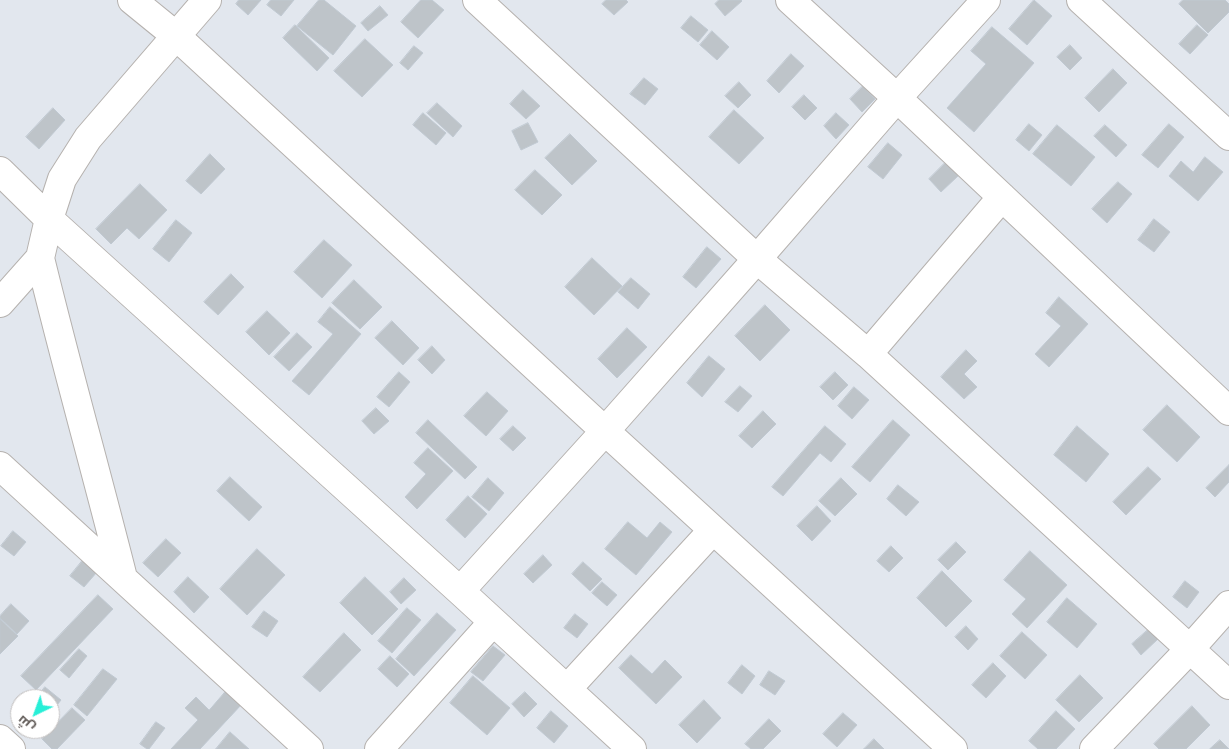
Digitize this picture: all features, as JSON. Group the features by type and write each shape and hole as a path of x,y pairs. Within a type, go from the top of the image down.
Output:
{"street":[{"path":"132,0 175,35 953,749"},
{"path":"123,578 40,258 49,219 62,179 88,138 207,0"},
{"path":"477,0 757,259 868,354 1229,685"},
{"path":"790,0 897,98 1229,411"},
{"path":"460,591 605,431 897,98 986,0"},
{"path":"1081,0 1229,136"},
{"path":"0,171 49,219 632,749"},
{"path":"868,354 1002,197"},
{"path":"0,304 40,258"},
{"path":"0,466 309,749"},
{"path":"567,689 713,530"},
{"path":"1094,749 1189,650 1229,605"},
{"path":"379,749 493,622"},
{"path":"0,739 11,749"}],"building":[{"path":"239,0 261,0 248,15 236,4"},
{"path":"271,0 294,0 281,16 267,5"},
{"path":"319,0 324,0 356,26 333,55 297,26"},
{"path":"421,0 432,0 444,10 418,38 401,22"},
{"path":"606,0 626,0 628,2 614,15 602,4"},
{"path":"719,0 742,1 725,16 715,4"},
{"path":"1034,0 1052,16 1027,45 1009,29"},
{"path":"1183,0 1225,0 1229,4 1229,12 1208,33 1179,4"},
{"path":"380,6 388,15 368,31 361,23"},
{"path":"691,16 708,30 698,42 681,28"},
{"path":"295,25 329,58 317,71 283,38"},
{"path":"1197,25 1208,35 1190,54 1179,44"},
{"path":"992,27 1034,63 974,132 947,108 986,64 971,51"},
{"path":"712,31 729,47 717,60 700,45"},
{"path":"365,39 393,65 362,97 334,71"},
{"path":"1070,45 1082,58 1070,70 1057,57"},
{"path":"414,46 423,53 408,70 400,63"},
{"path":"791,54 804,66 779,93 767,81"},
{"path":"1113,69 1127,83 1099,112 1085,98"},
{"path":"644,78 658,89 645,105 630,94"},
{"path":"739,82 751,95 738,108 725,96"},
{"path":"863,86 875,99 862,112 850,99"},
{"path":"523,90 540,106 526,119 510,104"},
{"path":"804,95 817,108 805,120 792,107"},
{"path":"437,103 462,126 453,137 427,113"},
{"path":"53,108 65,120 39,149 26,137"},
{"path":"734,110 764,138 739,164 709,137"},
{"path":"423,113 446,133 436,145 413,125"},
{"path":"836,113 849,125 836,139 824,126"},
{"path":"528,123 538,142 521,150 512,131"},
{"path":"1029,124 1042,135 1029,151 1016,140"},
{"path":"1169,124 1184,137 1158,168 1142,155"},
{"path":"1057,125 1095,157 1071,186 1033,154"},
{"path":"1105,125 1127,145 1116,157 1094,136"},
{"path":"570,134 597,161 572,185 545,158"},
{"path":"888,143 902,155 883,179 868,167"},
{"path":"210,154 225,169 201,194 186,181"},
{"path":"1205,157 1223,172 1198,201 1169,176 1181,161 1193,172"},
{"path":"945,163 958,176 941,192 929,179"},
{"path":"535,170 562,195 542,215 515,190"},
{"path":"1118,182 1132,194 1107,223 1092,209"},
{"path":"140,184 167,210 139,239 127,228 111,244 96,229"},
{"path":"1154,219 1170,232 1154,252 1138,240"},
{"path":"176,220 192,233 169,262 153,249"},
{"path":"324,240 352,265 322,298 294,272"},
{"path":"707,247 721,259 696,288 683,277"},
{"path":"592,258 622,286 594,315 565,287"},
{"path":"231,274 244,287 218,315 204,302"},
{"path":"631,278 650,294 638,309 618,292"},
{"path":"354,280 382,307 360,329 332,303"},
{"path":"1059,297 1088,324 1049,367 1035,354 1061,326 1046,313"},
{"path":"765,305 790,330 760,361 735,336"},
{"path":"330,307 361,334 309,395 292,381 333,334 318,322"},
{"path":"267,311 290,333 269,355 246,332"},
{"path":"392,321 419,348 403,365 375,338"},
{"path":"627,328 647,347 617,378 598,359"},
{"path":"297,333 312,347 289,371 274,357"},
{"path":"432,346 445,360 432,374 418,360"},
{"path":"966,350 977,361 964,374 977,387 964,399 941,377"},
{"path":"709,356 725,369 702,397 687,383"},
{"path":"399,372 410,382 389,407 377,397"},
{"path":"835,372 848,385 833,400 820,387"},
{"path":"740,386 752,396 738,412 725,402"},
{"path":"854,387 869,400 852,419 838,406"},
{"path":"487,392 508,411 486,436 464,416"},
{"path":"1167,405 1200,437 1177,462 1143,430"},
{"path":"376,408 389,421 374,434 362,421"},
{"path":"763,411 776,424 752,448 739,436"},
{"path":"428,420 477,467 465,479 416,433"},
{"path":"893,420 910,435 870,482 852,467"},
{"path":"513,426 526,438 513,451 500,439"},
{"path":"825,426 846,444 831,462 820,453 783,496 772,487"},
{"path":"1077,426 1109,454 1086,482 1054,455"},
{"path":"428,448 453,471 417,509 405,497 426,474 414,463"},
{"path":"1229,465 1229,482 1215,497 1206,488"},
{"path":"1148,467 1161,479 1126,515 1113,502"},
{"path":"230,477 262,507 249,521 217,491"},
{"path":"488,478 504,493 489,511 472,497"},
{"path":"841,478 857,494 835,516 819,501"},
{"path":"898,485 919,502 906,516 887,499"},
{"path":"468,496 487,514 465,538 446,520"},
{"path":"817,506 831,521 812,541 797,526"},
{"path":"628,522 647,538 660,522 672,532 636,575 605,549"},
{"path":"13,531 26,542 14,556 1,546"},
{"path":"166,539 181,553 158,577 143,563"},
{"path":"956,542 966,552 948,570 938,560"},
{"path":"891,546 903,558 889,572 877,561"},
{"path":"257,549 285,575 247,615 220,589"},
{"path":"1030,551 1067,585 1027,628 1012,614 1026,599 1004,580"},
{"path":"543,555 552,565 533,583 524,574"},
{"path":"83,560 97,572 84,587 70,576"},
{"path":"583,562 602,579 590,591 572,574"},
{"path":"942,571 972,601 946,627 917,598"},
{"path":"188,577 209,597 194,613 174,592"},
{"path":"365,577 398,609 372,635 340,603"},
{"path":"404,578 416,590 401,604 390,592"},
{"path":"1185,581 1199,592 1187,608 1173,597"},
{"path":"602,582 617,595 607,606 592,593"},
{"path":"98,595 113,609 37,689 21,676"},
{"path":"1067,598 1097,624 1077,648 1047,622"},
{"path":"11,604 29,621 17,634 0,618"},
{"path":"407,608 421,620 392,653 378,641"},
{"path":"264,611 278,621 267,637 252,627"},
{"path":"437,613 456,630 414,676 396,659"},
{"path":"575,614 588,624 577,638 564,628"},
{"path":"0,619 18,636 0,654"},
{"path":"966,626 978,639 968,650 955,637"},
{"path":"1149,629 1158,639 1141,655 1132,644"},
{"path":"1022,632 1047,655 1025,679 1000,656"},
{"path":"344,633 361,650 320,692 303,677"},
{"path":"493,646 505,655 483,681 471,672"},
{"path":"79,649 87,656 69,678 60,670"},
{"path":"631,655 652,674 665,660 682,677 656,704 619,668"},
{"path":"390,656 409,674 397,687 378,669"},
{"path":"993,663 1006,676 986,698 972,685"},
{"path":"742,665 755,676 742,694 728,683"},
{"path":"103,669 117,679 87,716 74,705"},
{"path":"769,671 785,681 775,695 760,685"},
{"path":"1080,675 1103,698 1079,722 1056,700"},
{"path":"473,676 510,708 487,735 450,703"},
{"path":"227,690 242,704 200,749 171,749 198,720 185,708 196,697 209,710"},
{"path":"525,692 537,704 524,717 512,704"},
{"path":"704,700 721,718 697,743 679,725"},
{"path":"1192,706 1210,725 1186,749 1159,749 1154,744"},
{"path":"72,708 85,720 57,749 52,749 42,739 60,739 60,720"},
{"path":"551,711 568,726 554,743 537,728"},
{"path":"1056,711 1075,729 1056,749 1038,749 1029,741"},
{"path":"843,713 857,725 837,747 823,734"},
{"path":"769,719 781,731 763,749 751,749 745,744"},
{"path":"156,722 165,728 149,749 147,749 140,744"},
{"path":"230,732 249,749 216,749"},
{"path":"874,739 884,749 864,749"},
{"path":"1220,740 1229,749 1210,749"}]}
